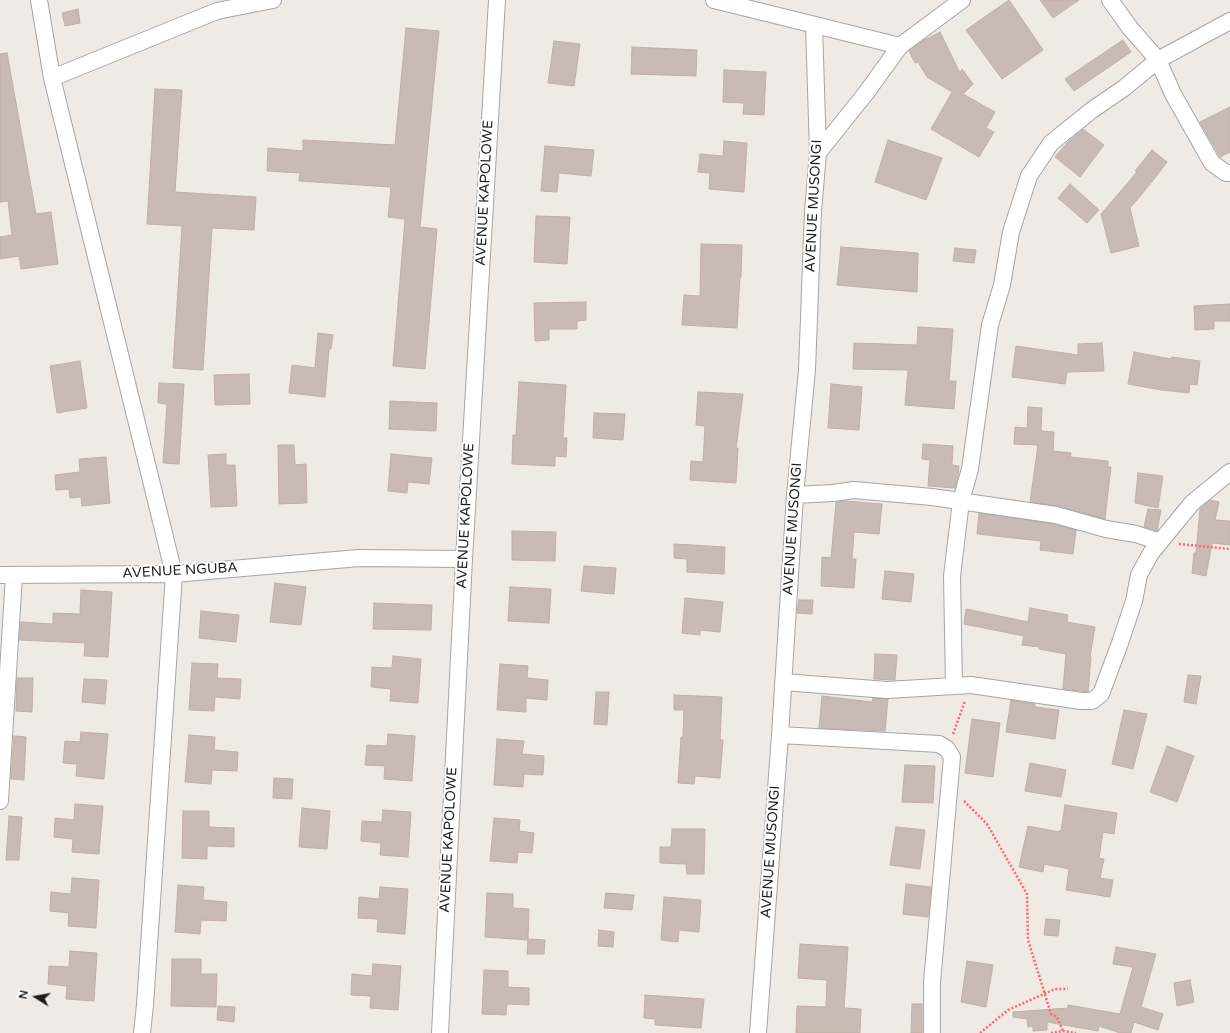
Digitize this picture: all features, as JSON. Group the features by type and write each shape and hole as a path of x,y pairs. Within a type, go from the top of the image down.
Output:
{"street":[{"path":"39,0 52,78 174,574 142,1033"},
{"path":"52,78 217,11 272,0"},
{"name":"AVENUE KAPOLOWE","path":"440,1033 464,559 497,0"},
{"path":"714,0 900,46"},
{"path":"818,153 866,93 900,46 962,0"},
{"path":"1110,0 1130,28 1158,60 1173,94 1212,163 1226,173 1230,173"},
{"path":"954,686 952,576 961,501 970,470 990,325 1002,285 1011,232 1029,176 1051,143 1092,110 1124,88 1158,60 1230,20"},
{"name":"AVENUE MUSONGI","path":"758,1033 780,735 795,495 807,370 813,211 818,153 814,25"},
{"path":"783,682 887,690 971,685 1081,701 1092,701 1101,694 1134,601 1139,574 1151,553 1192,502 1230,472"},
{"path":"795,495 833,493 854,490 905,494 961,501 1056,515 1106,529 1136,534 1160,542"},
{"name":"AVENUE NGUBA","path":"7,575 174,574 359,558 464,559"},
{"path":"0,801 7,575"},
{"path":"780,735 939,744 947,749 952,757 932,982 932,1033"}],"path":[{"path":"1160,542 1230,549"},
{"path":"947,749 971,685"},
{"path":"949,786 987,824 1027,894 1028,940 1052,1014 1057,1017 1063,1031"},
{"path":"980,1033 1008,1010 1055,988 1068,989"},
{"path":"1051,1033 1063,1031 1076,1033"}],"building":[{"path":"1009,0 1043,50 1002,79 966,30"},
{"path":"1040,0 1079,0 1053,18"},
{"path":"78,9 80,23 65,26 62,13"},
{"path":"406,28 439,31 420,227 437,229 425,369 393,366 405,219 388,217 391,187 299,181 300,173 267,171 268,148 303,151 303,140 395,145"},
{"path":"940,32 960,73 962,69 973,84 963,94 995,112 986,128 994,132 979,157 931,129 952,92 927,77 918,62 915,63 909,51 924,40"},
{"path":"1123,40 1131,52 1074,91 1065,79"},
{"path":"554,41 580,44 574,86 548,83"},
{"path":"632,47 697,50 696,76 631,74"},
{"path":"7,53 36,214 51,212 58,264 21,269 19,256 0,259 0,237 12,235 8,201 0,202 0,54"},
{"path":"724,70 766,72 764,115 743,114 744,103 723,102"},
{"path":"155,89 182,90 175,192 256,197 254,230 212,228 203,370 173,368 182,226 147,224"},
{"path":"1230,107 1230,152 1220,157 1200,122"},
{"path":"1083,129 1104,145 1080,177 1055,157 1067,143"},
{"path":"888,140 942,158 926,200 875,182"},
{"path":"724,141 747,143 744,192 709,189 710,173 698,172 700,154 723,156"},
{"path":"545,146 594,150 591,176 559,173 557,192 541,191"},
{"path":"1152,150 1167,162 1130,208 1139,246 1111,253 1101,214 1137,172 1135,171"},
{"path":"1070,184 1099,210 1087,223 1058,198"},
{"path":"536,216 570,217 567,264 534,262"},
{"path":"701,244 742,245 737,328 682,325 684,295 700,296"},
{"path":"841,247 918,253 917,292 837,285"},
{"path":"955,248 976,250 974,263 953,261"},
{"path":"586,302 586,320 577,321 577,329 549,329 549,340 535,341 534,303"},
{"path":"1230,304 1230,321 1214,321 1214,329 1195,330 1194,306"},
{"path":"918,327 953,329 949,381 956,381 954,409 905,405 908,370 853,369 854,343 917,345"},
{"path":"318,333 333,335 331,349 329,349 325,397 289,393 292,365 315,368"},
{"path":"1102,343 1104,371 1067,372 1065,384 1012,377 1016,346 1078,355 1078,344"},
{"path":"1134,352 1171,359 1172,357 1200,361 1197,385 1190,384 1189,393 1128,384"},
{"path":"80,361 87,408 57,413 50,366"},
{"path":"249,374 250,404 215,405 214,375"},
{"path":"519,382 566,385 563,438 567,438 566,457 555,456 555,466 512,464 513,435 516,435"},
{"path":"159,383 184,384 179,464 163,463 167,404 158,403"},
{"path":"831,384 862,387 859,430 828,428"},
{"path":"698,392 743,394 736,448 738,448 736,483 690,480 691,461 703,462 705,426 696,425"},
{"path":"390,401 437,403 436,431 389,429"},
{"path":"1028,407 1042,408 1041,431 1054,432 1053,451 1071,453 1070,457 1108,461 1108,467 1111,467 1105,519 1059,506 1030,502 1038,445 1014,444 1015,427 1027,428"},
{"path":"594,413 625,414 623,440 593,438"},
{"path":"923,444 953,446 952,465 959,466 955,488 928,486 930,460 922,459"},
{"path":"278,445 294,445 295,465 306,464 307,503 279,504"},
{"path":"226,454 226,465 235,465 237,506 211,507 208,455"},
{"path":"391,454 432,458 429,484 408,482 407,493 388,491"},
{"path":"106,457 110,503 82,506 81,497 70,498 69,489 56,490 55,475 80,472 79,459"},
{"path":"1138,473 1163,476 1158,508 1135,503"},
{"path":"1210,500 1219,502 1215,520 1230,521 1230,545 1212,543 1206,576 1192,573 1194,553 1196,553 1200,509"},
{"path":"846,501 882,504 879,534 854,532 852,559 856,559 854,588 821,586 822,557 831,558 836,502"},
{"path":"1148,509 1161,510 1157,531 1144,527"},
{"path":"979,513 1054,524 1076,530 1073,554 1040,550 1041,541 977,534"},
{"path":"512,531 556,532 555,561 512,560"},
{"path":"674,544 725,547 724,574 687,572 687,559 674,558"},
{"path":"584,566 616,568 614,594 581,591"},
{"path":"885,571 914,574 911,602 882,599"},
{"path":"275,583 306,587 301,625 270,622"},
{"path":"510,587 551,589 549,623 508,621"},
{"path":"81,590 112,592 108,657 84,656 85,643 19,640 21,622 53,624 53,613 80,614"},
{"path":"685,598 723,602 720,632 700,630 700,635 682,633"},
{"path":"799,600 813,600 812,614 797,613"},
{"path":"374,603 432,605 431,630 373,629"},
{"path":"1030,608 1068,615 1067,622 1095,627 1090,657 1088,692 1063,689 1066,654 1039,649 1039,647 1022,645 1024,636 964,624 966,609 1028,622"},
{"path":"201,611 239,615 236,642 199,638"},
{"path":"875,654 897,655 895,680 874,679"},
{"path":"393,656 421,659 418,703 390,701 391,689 371,687 372,667 392,668"},
{"path":"192,663 218,664 217,678 241,679 240,699 215,697 214,711 189,710"},
{"path":"500,664 528,666 527,678 548,680 547,700 526,698 526,712 497,710"},
{"path":"1188,675 1201,676 1196,704 1184,702"},
{"path":"17,678 33,678 32,712 16,711"},
{"path":"84,679 107,680 105,704 82,702"},
{"path":"596,692 609,692 607,725 594,724"},
{"path":"674,695 722,697 720,740 723,740 720,778 695,776 694,784 678,783 681,737 683,737 684,710 674,710"},
{"path":"822,696 872,702 873,698 888,699 885,731 819,728"},
{"path":"1011,700 1035,704 1035,707 1059,710 1055,739 1006,732"},
{"path":"1124,710 1147,714 1133,769 1112,764"},
{"path":"972,719 1000,723 993,777 965,773"},
{"path":"81,732 108,734 104,779 76,776 77,764 63,763 65,741 80,742"},
{"path":"388,734 415,736 412,781 384,779 385,766 365,765 367,745 387,746"},
{"path":"189,735 215,737 214,750 238,752 237,771 212,770 211,784 185,782"},
{"path":"14,736 26,737 24,780 11,779"},
{"path":"497,739 524,741 522,754 544,756 543,775 524,774 523,787 494,785"},
{"path":"1167,746 1194,756 1177,802 1150,792"},
{"path":"1030,763 1066,770 1061,797 1025,791"},
{"path":"905,765 935,766 933,803 902,802"},
{"path":"274,778 293,779 292,799 273,798"},
{"path":"75,804 103,806 99,854 72,852 73,839 54,837 55,818 74,820"},
{"path":"1065,805 1117,813 1114,834 1103,832 1099,858 1104,859 1100,878 1113,880 1110,897 1066,890 1069,869 1044,864 1043,872 1019,867 1028,826 1059,832 1060,830 1061,831"},
{"path":"302,808 330,811 327,849 299,847"},
{"path":"383,810 411,812 408,857 380,855 381,843 361,841 362,821 382,822"},
{"path":"183,811 209,811 209,827 234,828 234,847 207,846 207,859 182,858"},
{"path":"9,816 22,817 19,860 6,860"},
{"path":"494,818 520,820 519,831 534,833 532,853 518,852 517,863 490,861"},
{"path":"896,827 925,830 920,869 890,865"},
{"path":"672,829 705,829 704,874 687,874 686,864 660,863 660,847 671,847"},
{"path":"72,878 99,880 96,928 68,926 69,913 50,911 51,892 71,894"},
{"path":"906,884 931,887 928,917 903,914"},
{"path":"178,885 204,887 203,900 227,902 226,921 201,920 200,934 175,932"},
{"path":"380,887 408,889 405,934 377,932 378,919 358,918 359,897 379,899"},
{"path":"487,893 513,894 513,908 529,909 528,939 545,940 544,954 527,954 528,940 485,937"},
{"path":"606,893 634,895 632,910 604,908"},
{"path":"664,897 701,900 699,932 679,930 678,942 661,940"},
{"path":"1046,919 1060,920 1058,936 1044,935"},
{"path":"599,930 614,932 613,947 598,946"},
{"path":"800,944 848,947 844,1008 861,1009 860,1033 796,1033 797,1006 826,1007 827,980 798,978"},
{"path":"1116,947 1156,954 1141,1007 1163,1014 1158,1030 1134,1022 1131,1033 1120,1033 1099,1026 1098,1031 1047,1022 1047,1030 1033,1031 1033,1026 1028,1027 1027,1019 1013,1017 1013,1012 1068,1008 1068,1005 1120,1014 1133,967 1113,964"},
{"path":"70,951 97,953 94,1001 66,999 67,986 48,984 49,966 69,967"},
{"path":"172,959 201,959 201,974 217,974 216,1007 171,1006"},
{"path":"967,961 993,965 986,1007 961,1002"},
{"path":"373,964 401,966 398,1010 370,1008 371,996 351,995 352,974 372,976"},
{"path":"484,970 508,971 508,987 529,988 529,1005 507,1004 506,1015 482,1014"},
{"path":"1190,980 1194,1002 1177,1006 1174,983"},
{"path":"645,995 704,999 701,1028 655,1025 655,1019 644,1018"},
{"path":"912,1004 922,1004 922,1033 911,1033"},
{"path":"218,1006 235,1007 234,1022 217,1020"}]}
